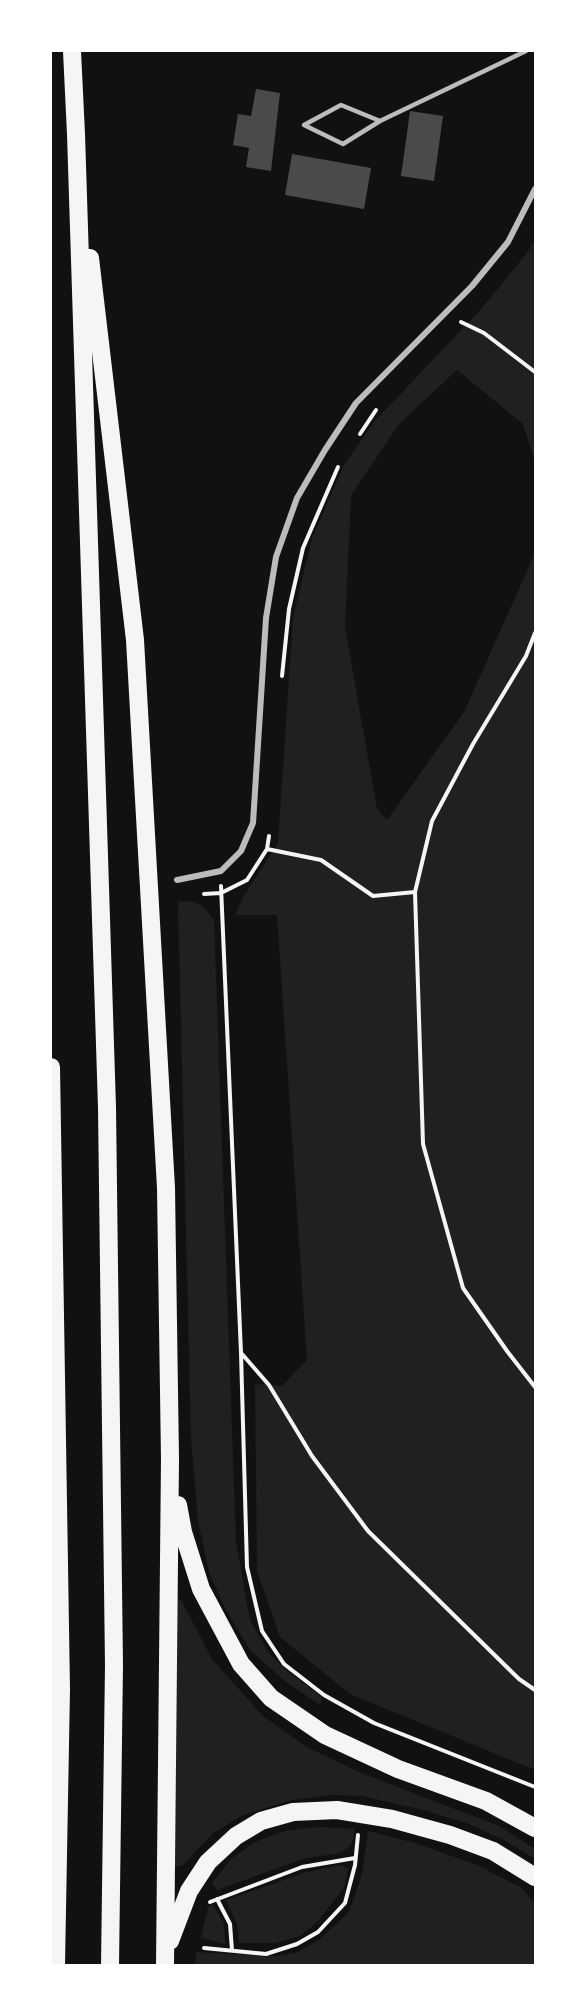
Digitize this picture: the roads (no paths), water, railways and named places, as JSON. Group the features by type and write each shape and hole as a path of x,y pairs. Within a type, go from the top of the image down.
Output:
{"highway":[{"path":"72,51 107,1107 114,1665 110,1965"},
{"path":"76,134 135,640 166,1188 170,1460 165,1960"},
{"path":"51,1067 61,1689 56,1965"},
{"path":"170,1460 183,1532 201,1589 241,1664 271,1698 325,1735 398,1769 486,1801 535,1828"},
{"path":"165,1960 189,1891 207,1862 236,1836 261,1821 293,1812 337,1810 392,1819 450,1835 493,1851 535,1877"}],"street":[{"path":"177,880 221,871 241,851 254,823 266,618 276,557 297,498 356,403 472,286 508,242 535,189"}],"lane":[{"path":"380,122 341,105 304,125 343,144 380,122 526,51"}]}
